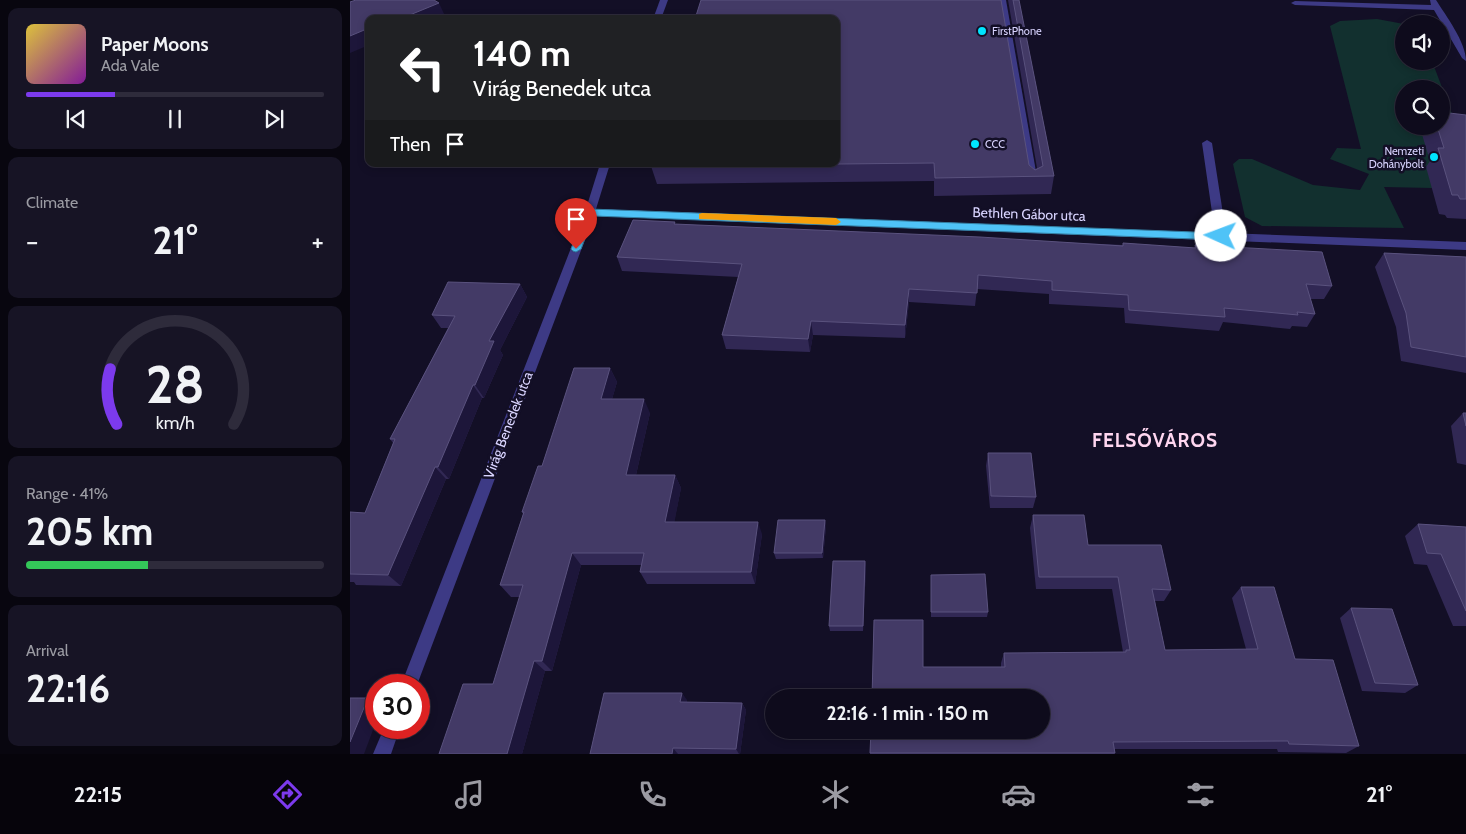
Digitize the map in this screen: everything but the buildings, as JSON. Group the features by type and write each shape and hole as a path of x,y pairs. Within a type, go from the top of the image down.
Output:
{"street":[{"path":"658,15 664,0"},
{"path":"1002,0 1032,183"},
{"path":"1295,4 1434,4 1466,58"},
{"path":"1207,144 1221,236"},
{"name":"Virág Benedek utca","path":"413,674 590,212 604,167"},
{"name":"Bethlen Gábor utca","path":"590,212 1466,246"},
{"path":"382,754 388,739"}],"green space":[{"path":"1377,19 1395,22 1395,70 1435,70 1439,80 1395,80 1395,135 1450,135 1450,109 1460,135 1432,167 1432,188 1384,187 1404,228 1262,226 1245,217 1233,164 1239,159 1252,159 1313,185 1360,190 1369,174 1330,159 1337,148 1361,149 1330,26 1340,21"}],"slow traffic":[{"path":"702,217 836,222"}],"place":[{"name":"FirstPhone","path":"982,31"},
{"name":"CCC","path":"975,144"},
{"name":"Nemzeti Dohánybolt","path":"1434,157"}],"district":[{"name":"FELSŐVÁROS","path":"1155,440"}],"route":[{"path":"576,249 590,212 1221,236"}]}
